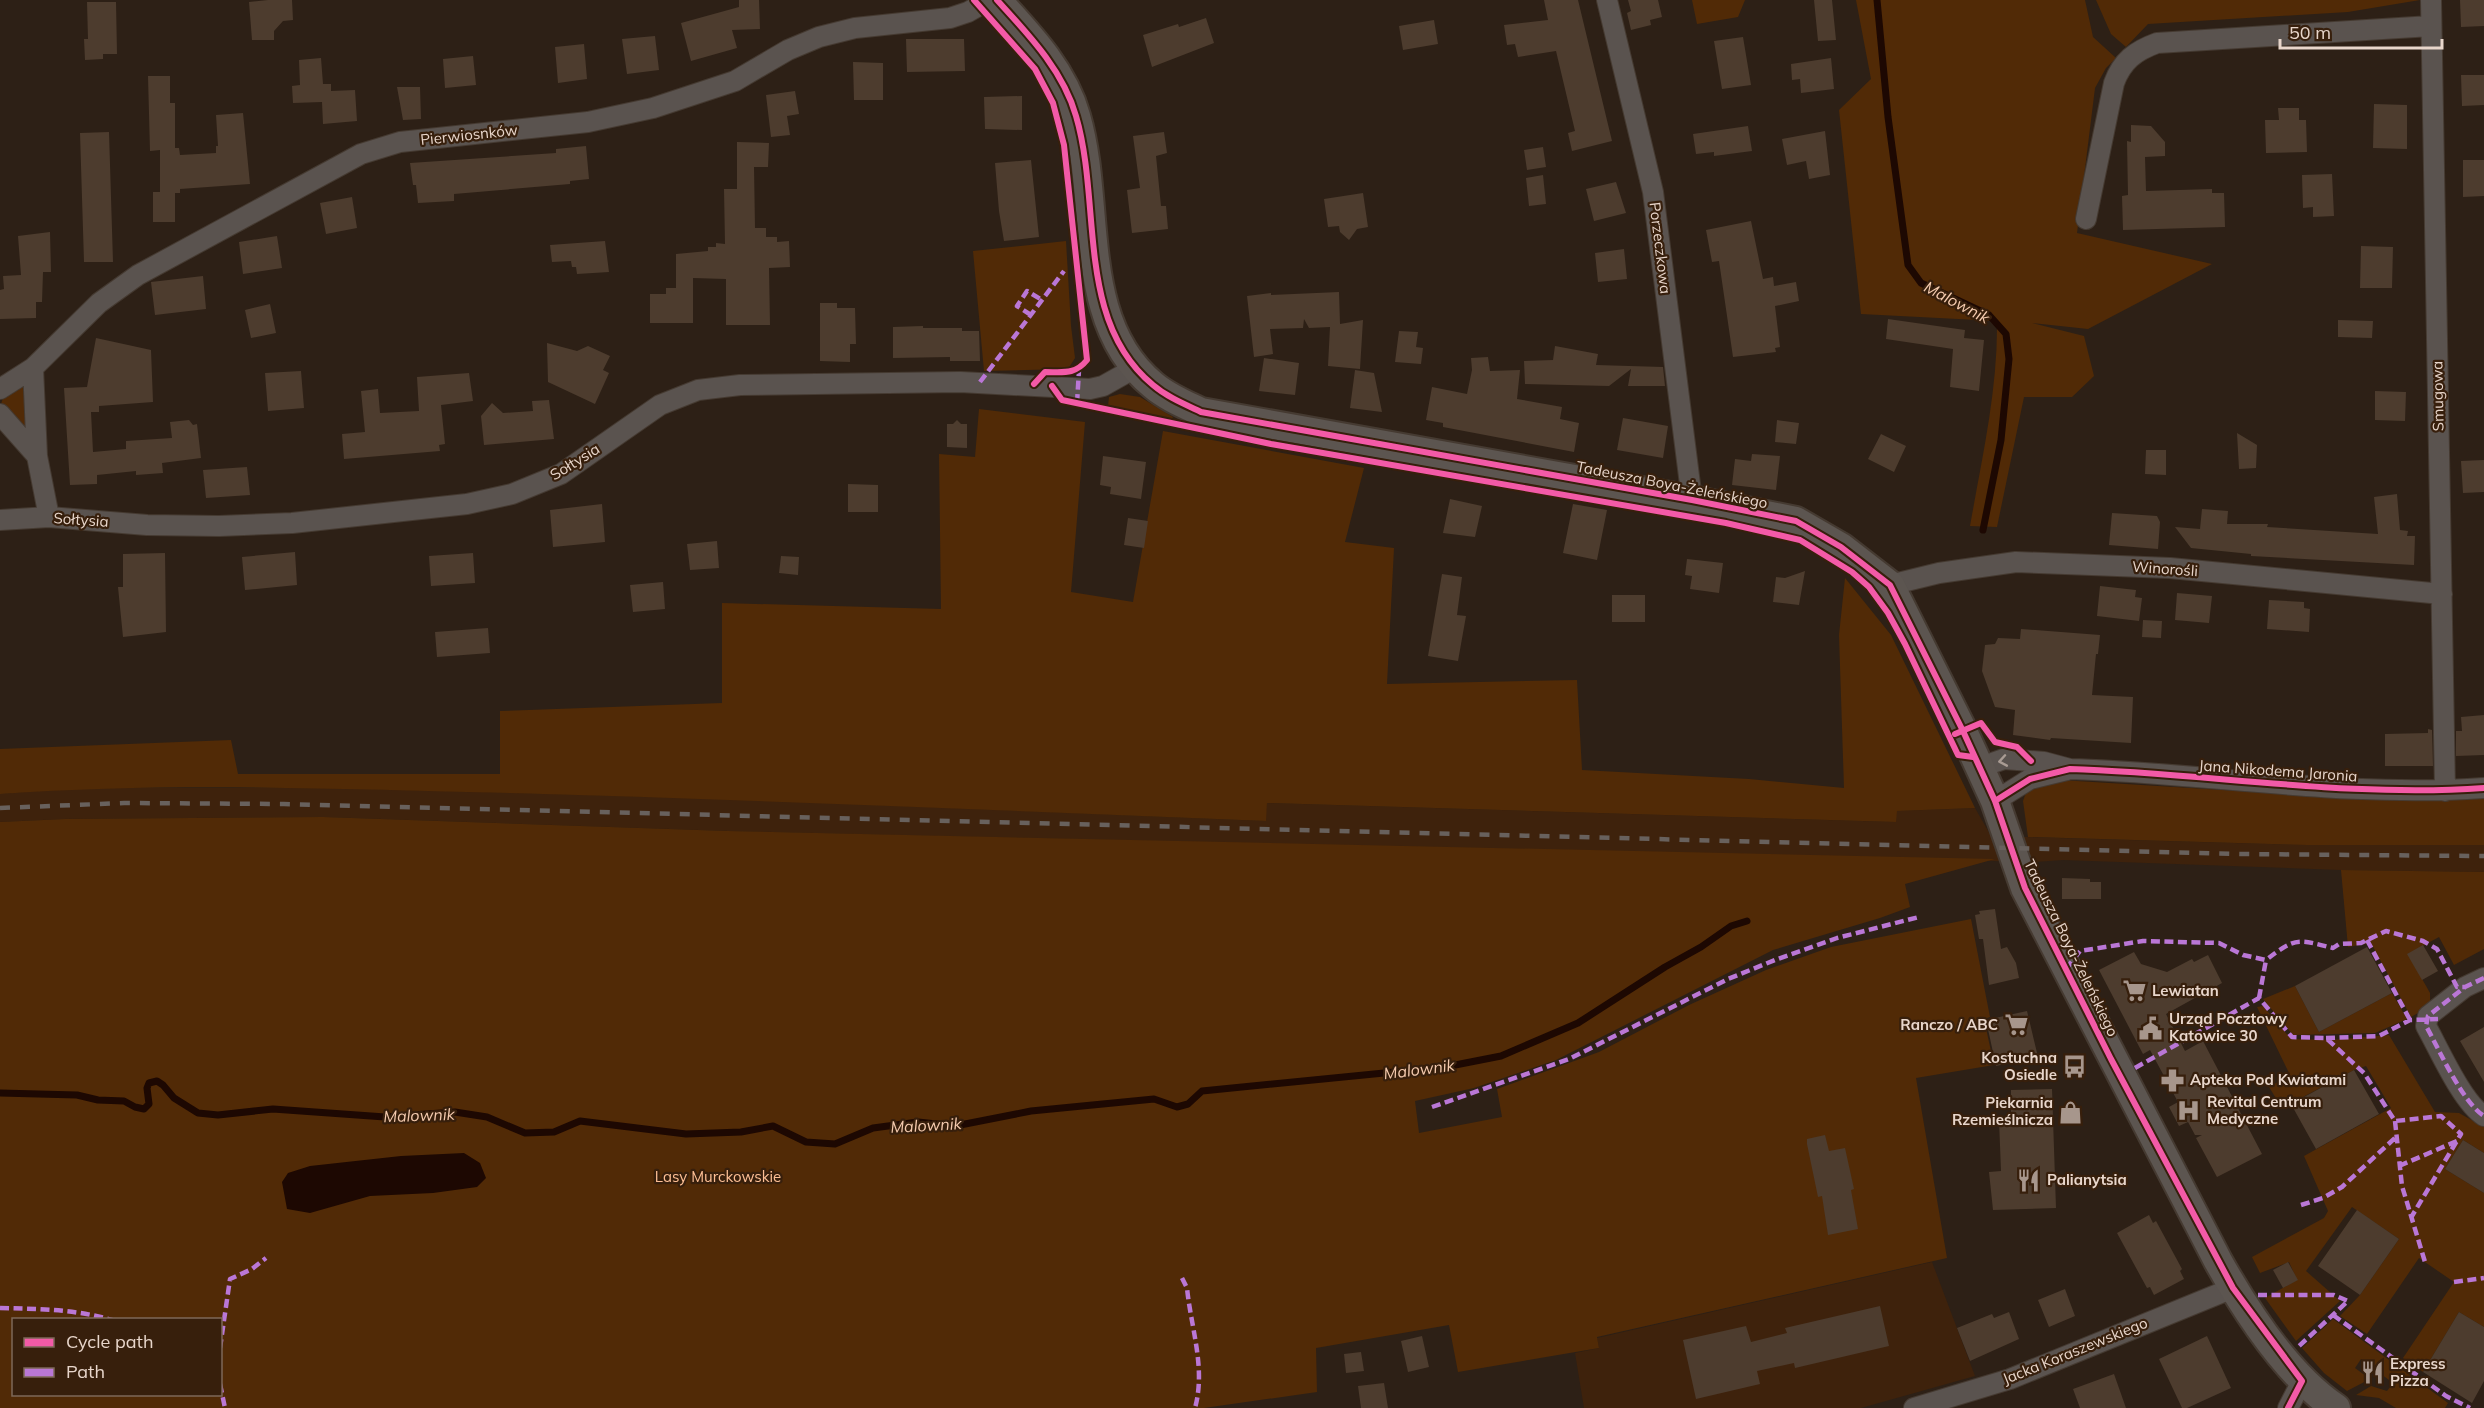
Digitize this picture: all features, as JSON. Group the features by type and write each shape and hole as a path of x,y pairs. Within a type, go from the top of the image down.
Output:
{"street":[{"name":"Pierwiosnków","path":"0,389 33,368 99,303 138,275 361,154 400,142 588,122 653,108 735,81 788,50 819,37 855,28 950,18 968,12 988,0"},
{"name":"Tadeusza Boya-Żeleńskiego","path":"997,0 1042,51 1068,94 1076,115 1087,176 1102,304 1117,342 1135,368 1162,392 1200,412 1692,500 1796,521 1841,547 1890,585 1963,731 1995,801 2025,888 2111,1059 2233,1288 2302,1381 2336,1408"},
{"name":"Porzeczkowa","path":"1607,0 1653,192 1692,500"},
{"name":"Smugowa","path":"2431,0 2445,791"},
{"path":"2086,219 2114,83 2119,69 2139,50 2157,43 2431,26"},
{"path":"33,368 37,456 49,517"},
{"name":"Sołtysia","path":"0,520 49,517 147,525 292,524 467,504 512,494 561,474 660,405 698,390 740,385 960,381 1090,389 1103,386 1135,368"},
{"path":"0,414 37,456"},
{"name":"Winorośli","path":"1890,585 1939,573 2016,562 2170,568 2442,594"},
{"name":"Jana Nikodema Jaronia","path":"1978,768 2004,759 2044,762 2070,769 2359,790 2445,791 2484,788"},
{"name":"Jana Nikodema Jaronia","path":"1995,801 2030,779 2070,769"},
{"path":"2484,978 2465,987 2428,1016 2426,1026 2465,1096 2484,1116"},
{"name":"Jacka Koraszewskiego","path":"1914,1408 2010,1378 2233,1288"},
{"path":"2288,1408 2302,1381"}],"shaded area":[{"path":"76,788 336,788 739,799 1265,821 1267,803 1895,822 1896,811 1975,808 1991,836 2307,845 2484,845 2484,872 2341,870 2063,860 2035,862 727,831 323,817 65,819 0,822 0,794"},
{"path":"464,1153 480,1163 486,1178 477,1187 433,1193 370,1196 310,1213 287,1209 282,1182 288,1173 310,1166 401,1156"},
{"path":"1932,1262 1975,1376 1861,1408 1584,1408 1575,1353 1599,1348 1597,1338"}],"green space":[{"path":"1692,0 1745,0 1738,17 1697,24"},
{"path":"1856,0 2085,0 2093,37 2116,58 2106,68 2095,88 2077,233 2212,264 2088,329 2032,323 2084,336 2094,376 2072,397 2024,397 1997,527 1970,526 1992,398 1997,321 1861,314 1839,110 1871,79"},
{"path":"2096,0 2420,0 2348,12 2148,24 2126,47 2111,34"},
{"path":"1066,241 1075,358 1068,369 984,371 973,251"},
{"path":"22,383 28,383 27,431 1,404 3,398"},
{"path":"1120,394 1140,397 1173,417 1172,419 1108,406 1109,397"},
{"path":"979,409 1085,422 1071,592 1133,602 1163,431 1364,468 1345,542 1394,548 1387,684 1577,680 1582,770 1749,779 1844,788 1839,635 1845,578 1891,635 1975,808 1897,811 1896,822 1267,803 1266,821 698,799 318,788 127,788 0,794 0,749 231,740 238,774 500,774 500,711 722,703 722,603 941,609 939,454 975,457"},
{"path":"2044,779 2383,800 2484,796 2484,845 2307,845 2028,837 2023,801 2028,787"},
{"name":"Lasy Murckowskie","path":"323,817 727,831 1995,859 1905,884 1910,907 1773,950 1556,1060 1474,1088 1415,1101 1419,1133 1502,1117 1497,1089 1599,1052 1689,1005 1766,970 1831,947 1971,919 1990,1017 1984,1019 1994,1065 1916,1078 1947,1258 1597,1337 1599,1348 1458,1372 1449,1325 1316,1348 1317,1392 1204,1408 0,1408 0,822 65,819"},
{"path":"2341,870 2484,872 2484,949 2454,965 2439,937 2408,954 2430,993 2430,1006 2411,1017 2371,943 2348,947"},
{"path":"2295,986 2319,1032 2392,993 2407,1019 2375,1033 2293,1035 2263,999"},
{"path":"2263,1006 2291,1039 2331,1040 2389,1035 2435,1112 2459,1113 2484,1127 2484,1153 2463,1140 2445,1169 2484,1193 2484,1327 2459,1312 2423,1372 2403,1358 2454,1282 2419,1258 2367,1334 2340,1316 2360,1295 2399,1239 2352,1207 2306,1271 2340,1301 2296,1341 2265,1298 2297,1280 2289,1262 2260,1273 2252,1257 2324,1218 2328,1211 2304,1156 2391,1108 2366,1066 2282,1108 2269,1087 2290,1075 2257,1007"},
{"path":"2333,1319 2448,1403 2445,1408 2396,1408 2379,1398 2356,1395 2371,1386 2387,1391 2393,1383 2361,1359 2355,1368 2370,1379 2347,1391 2324,1373 2302,1348"}],"building":[{"path":"292,0 293,20 283,21 274,31 274,40 252,40 249,2"},
{"path":"739,0 759,0 760,29 732,30 737,48 691,61 681,23 739,7"},
{"path":"1544,0 1578,0 1612,141 1572,151 1568,133 1575,131 1556,51 1518,57 1515,44 1507,45 1504,25 1548,20"},
{"path":"1628,0 1658,0 1662,17 1650,20 1651,25 1631,30 1627,13 1631,11"},
{"path":"1814,0 1832,0 1836,40 1818,41"},
{"path":"2460,0 2484,0 2484,26 2461,27"},
{"path":"87,2 116,2 117,54 103,54 103,59 85,60 84,39 88,39"},
{"path":"1206,18 1214,43 1152,67 1143,35"},
{"path":"1434,20 1438,44 1403,50 1399,26"},
{"path":"655,36 659,70 627,74 622,39"},
{"path":"1743,37 1751,85 1722,89 1714,41"},
{"path":"906,39 964,39 965,71 907,72"},
{"path":"584,44 587,79 558,83 555,47"},
{"path":"473,56 476,85 445,88 443,59"},
{"path":"321,58 323,84 331,84 331,91 355,90 357,121 323,124 322,102 293,103 292,86 300,85 299,60"},
{"path":"1831,58 1834,89 1801,93 1800,79 1792,80 1791,64"},
{"path":"853,62 883,63 883,100 854,100"},
{"path":"2461,75 2484,75 2484,105 2462,106"},
{"path":"148,76 170,76 170,103 175,103 175,148 179,148 180,155 216,153 216,146 218,146 216,115 243,113 250,184 180,189 180,193 175,193 175,222 153,222 153,192 160,192 160,150 150,151"},
{"path":"397,87 420,87 421,119 403,120"},
{"path":"795,91 799,114 787,116 790,135 771,137 766,95"},
{"path":"1022,96 1022,130 985,129 984,97"},
{"path":"2374,104 2407,105 2407,149 2373,148"},
{"path":"2278,108 2299,108 2299,120 2306,120 2307,152 2266,153 2265,120 2279,120"},
{"path":"2131,125 2151,126 2165,142 2165,156 2145,157 2146,191 2212,189 2212,193 2224,193 2225,227 2123,230 2122,196 2128,195 2127,141 2131,142"},
{"path":"1748,126 1752,151 1714,156 1714,152 1696,154 1693,134"},
{"path":"1825,131 1830,175 1809,179 1806,161 1787,165 1782,139"},
{"path":"109,132 113,262 84,262 80,133"},
{"path":"1164,132 1167,153 1156,156 1161,206 1166,206 1168,229 1132,233 1127,190 1140,188 1133,136"},
{"path":"737,142 769,143 768,167 754,167 755,228 766,228 766,237 777,237 777,242 789,241 790,267 769,268 770,325 726,325 726,279 693,278 693,323 650,323 650,294 666,294 666,288 676,288 676,254 708,251 708,247 716,247 716,243 725,244 724,189 737,189"},
{"path":"586,146 589,179 570,181 570,184 454,194 454,201 418,203 410,163 556,153 556,149"},
{"path":"1543,147 1546,167 1527,170 1524,150"},
{"path":"1031,160 1039,237 1004,241 995,163"},
{"path":"2463,160 2484,160 2484,196 2463,197"},
{"path":"2332,174 2334,216 2313,217 2313,207 2303,208 2302,175"},
{"path":"1543,175 1546,204 1529,206 1526,178"},
{"path":"1616,182 1626,213 1594,221 1586,189"},
{"path":"1363,193 1368,227 1357,229 1349,240 1340,232 1339,226 1328,227 1324,199"},
{"path":"352,197 357,228 326,234 320,203"},
{"path":"1751,221 1763,279 1773,277 1774,286 1796,282 1799,301 1775,306 1780,347 1775,348 1776,352 1733,357 1719,261 1712,262 1706,230"},
{"path":"50,232 51,272 43,272 42,302 36,302 36,318 0,319 0,290 4,289 3,276 21,275 18,236"},
{"path":"277,236 282,268 243,274 239,242"},
{"path":"605,241 609,272 577,274 576,267 572,267 571,261 552,262 550,245"},
{"path":"2361,246 2393,247 2392,288 2360,288"},
{"path":"1624,249 1627,279 1598,282 1595,253"},
{"path":"203,276 206,309 155,315 151,282"},
{"path":"1339,292 1340,324 1363,320 1360,369 1328,366 1330,327 1309,328 1304,319 1303,328 1270,329 1273,354 1254,357 1247,296 1271,293 1271,295"},
{"path":"820,303 837,303 837,308 855,308 856,344 850,344 850,362 820,361"},
{"path":"270,304 276,333 251,338 245,310"},
{"path":"1888,319 1965,330 1964,338 1984,340 1979,391 1950,387 1953,349 1886,339"},
{"path":"2338,320 2373,321 2372,338 2338,337"},
{"path":"923,326 923,328 962,328 962,331 979,331 980,361 950,361 950,357 893,358 893,327"},
{"path":"1399,331 1418,332 1416,347 1423,348 1421,364 1395,362"},
{"path":"96,338 151,350 153,402 99,406 99,412 91,412 93,452 126,449 126,441 172,438 170,422 189,420 193,425 197,424 201,458 162,463 163,473 136,475 136,471 97,475 97,484 70,485 64,388 87,387"},
{"path":"547,343 577,351 588,346 610,356 603,370 609,373 595,404 548,382"},
{"path":"1555,346 1598,354 1596,365 1663,367 1665,386 1628,386 1631,369 1609,386 1525,384 1524,361 1553,360"},
{"path":"1488,357 1490,371 1520,370 1517,399 1562,407 1560,419 1579,423 1574,452 1443,427 1443,423 1426,420 1432,387 1467,394 1472,370 1471,358"},
{"path":"1264,358 1299,363 1295,395 1259,391"},
{"path":"1355,370 1374,373 1382,412 1350,408"},
{"path":"301,371 304,408 268,411 265,373"},
{"path":"469,373 473,401 441,405 445,444 439,445 440,451 344,459 342,434 365,432 361,391 378,389 380,413 419,411 417,377"},
{"path":"2375,391 2406,392 2405,421 2375,420"},
{"path":"549,400 554,439 484,445 481,416 492,403 503,413 533,411 532,401"},
{"path":"1623,418 1668,426 1663,458 1617,450"},
{"path":"957,420 961,424 967,424 967,448 947,447 947,424 953,424"},
{"path":"1777,420 1799,423 1796,444 1775,442"},
{"path":"2237,433 2257,445 2256,468 2239,469"},
{"path":"1881,434 1906,446 1894,472 1868,459"},
{"path":"2146,450 2166,450 2166,475 2145,474"},
{"path":"1752,454 1780,456 1776,490 1732,485 1735,459 1751,461"},
{"path":"1103,456 1146,462 1141,499 1110,494 1111,487 1100,485"},
{"path":"2484,460 2484,492 2463,493 2461,461"},
{"path":"247,467 250,495 206,498 203,470"},
{"path":"848,484 878,485 878,512 848,512"},
{"path":"2397,494 2400,530 2408,531 2407,536 2415,536 2414,565 2251,556 2251,554 2191,548 2175,527 2200,529 2202,509 2228,511 2227,524 2268,524 2267,527 2378,534 2374,497"},
{"path":"1450,499 1482,506 1475,537 1443,533"},
{"path":"602,504 605,542 553,547 550,510"},
{"path":"1573,504 1607,510 1597,560 1563,553"},
{"path":"2112,513 2157,516 2160,522 2158,549 2109,545"},
{"path":"1128,518 1148,521 1144,548 1124,545"},
{"path":"717,541 719,568 690,570 687,544"},
{"path":"295,552 297,585 245,590 242,557"},
{"path":"165,553 166,632 123,637 118,587 123,587 123,554"},
{"path":"473,553 475,583 431,586 429,556"},
{"path":"781,556 799,557 798,575 779,573"},
{"path":"1687,559 1723,563 1719,593 1690,589 1692,576 1685,575"},
{"path":"1805,571 1799,605 1773,602 1776,577 1785,578"},
{"path":"1442,574 1462,577 1457,615 1466,616 1458,661 1428,656"},
{"path":"663,582 665,609 633,612 630,585"},
{"path":"2100,586 2136,590 2135,597 2142,598 2139,621 2097,616"},
{"path":"2177,593 2212,596 2209,623 2175,620"},
{"path":"1612,595 1645,595 1645,622 1612,622"},
{"path":"2269,600 2304,602 2304,608 2310,609 2309,632 2267,629"},
{"path":"2143,620 2162,621 2161,638 2142,637"},
{"path":"488,628 490,653 437,657 435,632"},
{"path":"2021,629 2100,635 2092,695 2133,697 2131,743 2051,738 2050,740 2013,735 2015,710 1995,707 1982,671 1985,645 1995,644 1998,638 2020,639"},
{"path":"2484,715 2484,755 2456,756 2456,731 2462,731 2461,717"},
{"path":"2428,729 2432,730 2433,766 2385,766 2385,734 2428,733"},
{"path":"2062,878 2090,879 2090,882 2101,882 2101,899 2062,899"},
{"path":"1995,909 2001,949 2007,947 2016,963 2019,978 1989,985 1983,939 1979,939 1975,915 1980,914 1979,911"},
{"path":"2423,945 2438,971 2422,980 2407,954"},
{"path":"2367,947 2392,993 2319,1032 2295,986"},
{"path":"2134,952 2141,964 2167,972 2192,959 2194,962 2208,955 2222,983 2166,1014 2185,1051 2203,1041 2262,1154 2217,1177 2196,1138 2202,1135 2195,1135 2188,1122 2179,1126 2169,1107 2178,1102 2150,1050 2143,1054 2099,970"},
{"path":"2027,1011 2038,1057 1996,1066 1986,1020"},
{"path":"2484,1027 2484,1082 2460,1041"},
{"path":"2354,1070 2379,1114 2316,1149 2291,1104"},
{"path":"2052,1089 2056,1208 1993,1210 1989,1172 2001,1171 1999,1120 2011,1120 2011,1090"},
{"path":"1825,1135 1829,1151 1845,1148 1854,1189 1851,1190 1858,1229 1828,1235 1822,1196 1818,1197 1807,1144 1807,1139"},
{"path":"2463,1140 2484,1153 2484,1193 2445,1169"},
{"path":"2357,1210 2399,1239 2360,1295 2318,1266"},
{"path":"2149,1215 2153,1223 2156,1221 2182,1269 2180,1271 2184,1279 2154,1295 2150,1287 2147,1288 2117,1233"},
{"path":"2288,1262 2298,1280 2283,1288 2273,1270"},
{"path":"2065,1289 2075,1316 2049,1327 2038,1300"},
{"path":"1880,1306 1889,1346 1795,1368 1794,1363 1757,1371 1760,1384 1696,1399 1683,1340 1746,1326 1751,1342 1787,1333 1785,1328"},
{"path":"2009,1312 2019,1339 1970,1361 1957,1328 1992,1314 1994,1318"},
{"path":"2459,1312 2484,1327 2484,1381 2472,1403 2423,1372"},
{"path":"1422,1336 1429,1367 1408,1372 1401,1341"},
{"path":"2207,1336 2231,1388 2187,1408 2182,1408 2159,1359"},
{"path":"1361,1352 1364,1371 1346,1373 1344,1354"},
{"path":"2114,1374 2126,1408 2080,1408 2073,1389"},
{"path":"1384,1383 1388,1408 1361,1408 1358,1386"}],"waterway":[{"name":"Malownik","path":"1877,0 1888,117 1908,265 1921,283 1989,315 2006,334 2009,359 2001,440 1983,530"},
{"name":"Malownik","path":"0,1093 77,1095 98,1100 124,1101 144,1109 149,1104 147,1088 149,1083 157,1081 174,1098 198,1113 218,1115 273,1109 385,1117 455,1112 487,1117 525,1133 554,1132 580,1121 686,1134 741,1132 773,1126 806,1142 835,1144 873,1128 918,1122 955,1126 1031,1111 1154,1099 1177,1107 1188,1104 1202,1091 1445,1067 1501,1056 1578,1023 1731,926 1747,921"}],"railway":[{"path":"0,808 124,803 284,804 2242,854 2484,856"}],"marked path":[{"path":"980,382 1064,271"},
{"path":"1031,315 1017,306 1027,291 1042,300"},
{"path":"1077,403 1079,370 1084,364"},
{"path":"1432,1107 1569,1059 1728,979 1775,960 1837,938 1919,917"},
{"path":"2066,969 2080,951 2143,941 2219,943 2243,955 2266,960 2284,947 2297,942 2333,948 2339,944 2361,943 2386,931 2423,941 2437,949 2457,987 2465,987"},
{"path":"2367,940 2410,1020"},
{"path":"2259,998 2266,960"},
{"path":"2484,978 2465,987 2428,1016 2426,1026 2459,1087 2484,1116"},
{"path":"2135,1068 2259,998 2292,1037 2326,1038 2364,1073 2395,1121 2441,1116 2461,1134 2412,1216"},
{"path":"2326,1038 2379,1036 2410,1020 2438,1019"},
{"path":"2395,1121 2402,1186 2425,1262"},
{"path":"2301,1205 2323,1198 2342,1187 2396,1137"},
{"path":"2399,1166 2457,1141"},
{"path":"222,1334 230,1279 252,1269 266,1258"},
{"path":"1182,1278 1187,1288 1197,1348 1199,1378 1195,1408"},
{"path":"2454,1282 2484,1278"},
{"path":"2258,1295 2334,1295 2348,1301 2298,1347"},
{"path":"0,1308 42,1309 105,1318"},
{"path":"2333,1315 2446,1396 2470,1408"},
{"path":"222,1394 225,1408"}],"cycle path":[{"path":"974,0 1035,69 1053,103 1064,145 1087,360 1073,370 1045,372 1034,384"},
{"path":"997,0 1043,54 1063,83 1070,99 1084,150 1095,260 1101,295 1112,328 1128,359 1164,393 1201,412 1692,500 1796,521 1841,547 1890,585 1963,731 1995,801 2025,888 2111,1059 2233,1288 2302,1381 2288,1408"},
{"path":"1052,386 1062,400 1271,444 1726,523 1800,540 1852,572 1869,587 1888,613 1905,644 1958,755 1973,757"},
{"path":"1955,734 1981,723 1995,742 2017,747 2031,761"},
{"path":"1995,801 2030,779 2070,769 2380,790 2484,788"}],"place":[{"name":"Lewiatan","path":"2134,991"},
{"name":"Ranczo / ABC","path":"2016,1025"},
{"name":"Urząd Pocztowy Katowice 30","path":"2151,1028"},
{"name":"Kostuchna Osiedle","path":"2075,1067"},
{"name":"Apteka Pod Kwiatami","path":"2172,1080"},
{"name":"Revital Centrum Medyczne","path":"2189,1111"},
{"name":"Piekarnia Rzemieślnicza","path":"2071,1112"},
{"name":"Palianytsia","path":"2029,1180"},
{"name":"Express Pizza","path":"2372,1373"}]}
